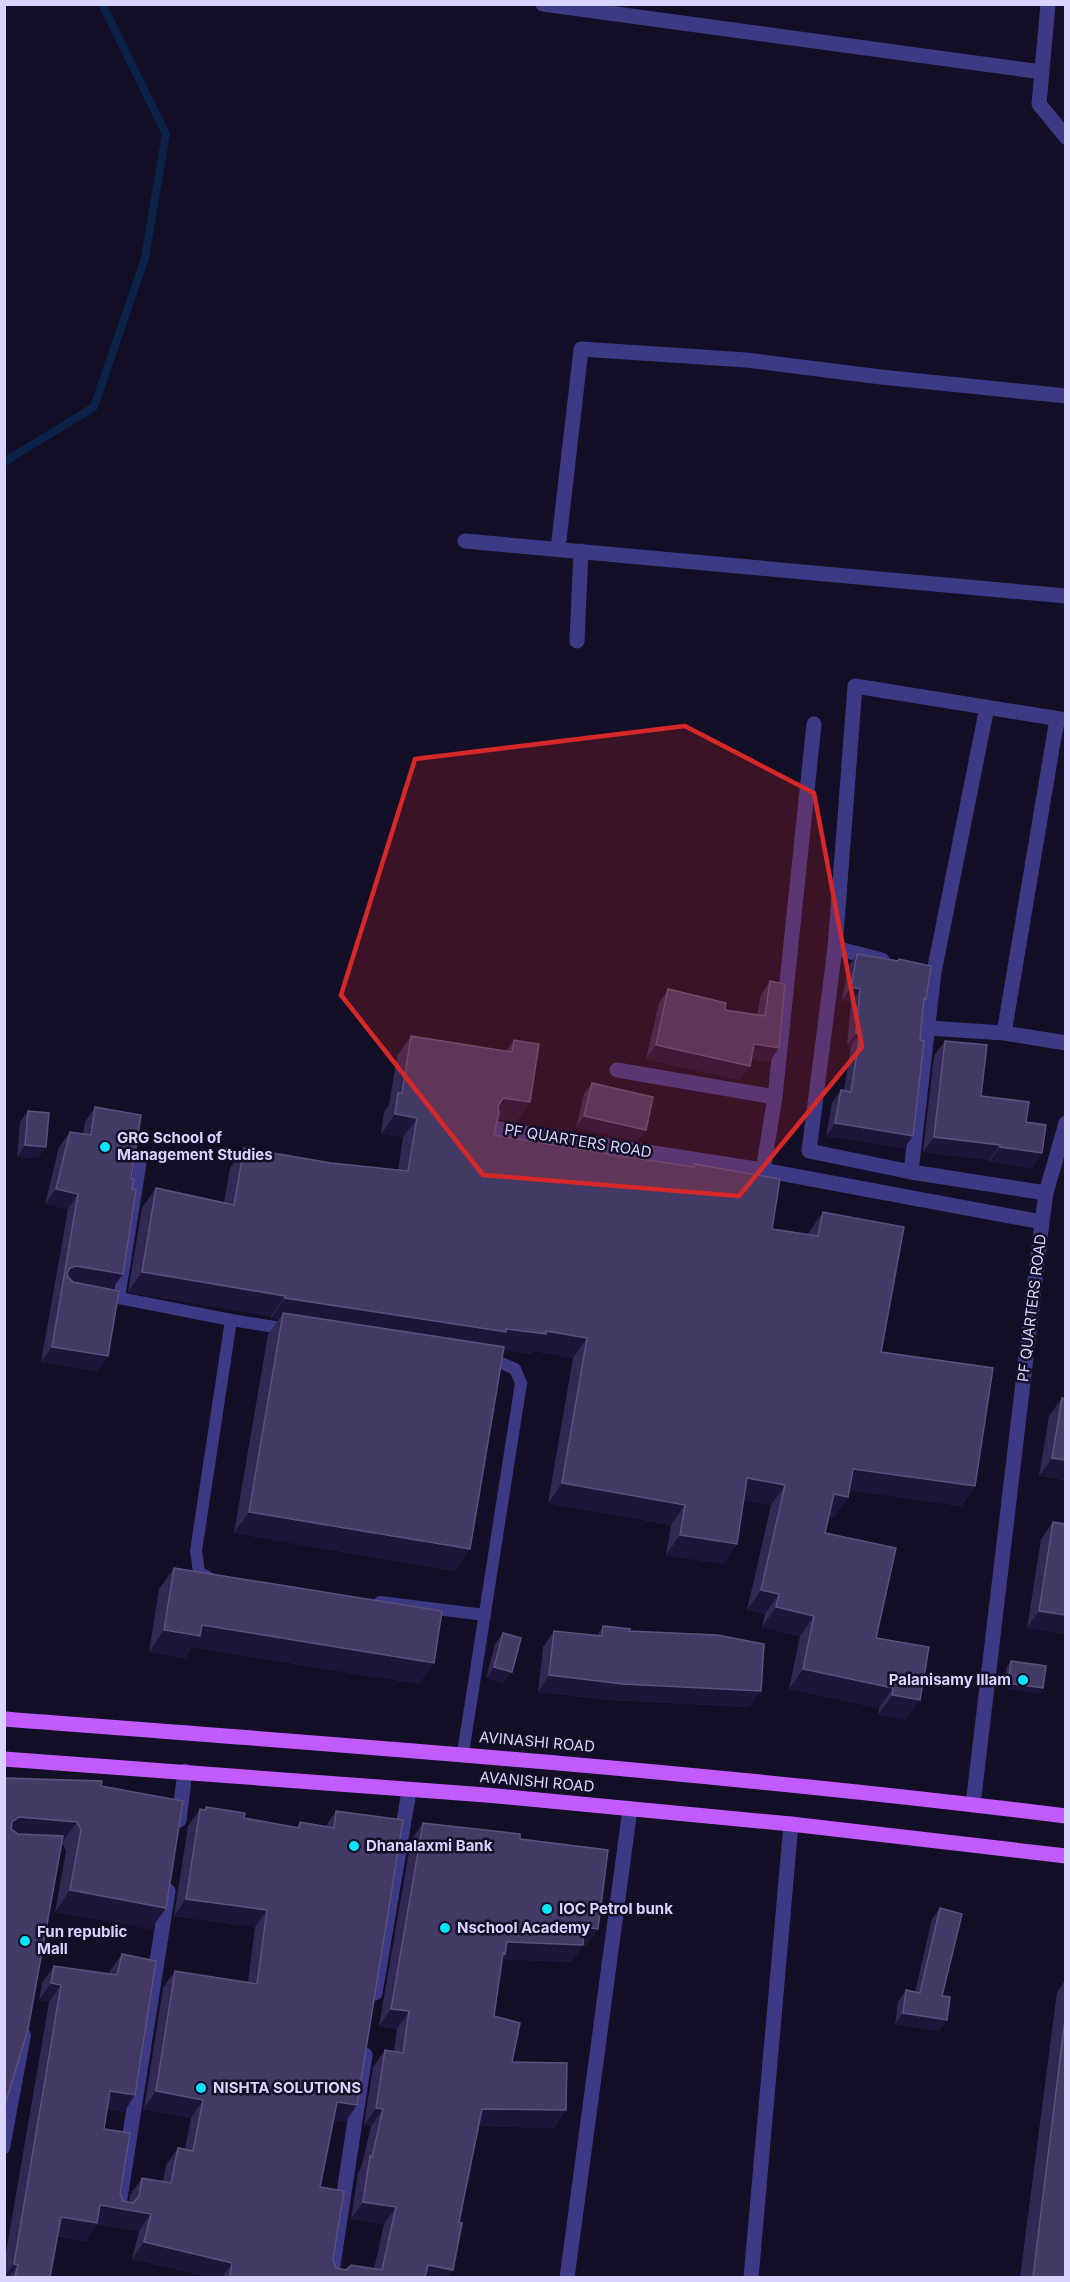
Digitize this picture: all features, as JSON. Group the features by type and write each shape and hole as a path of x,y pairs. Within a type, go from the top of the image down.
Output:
{"main road":[{"name":"AVINASHI ROAD","path":"4,1719 463,1753 790,1784 1065,1816"},
{"name":"AVANISHI ROAD","path":"4,1759 185,1771 630,1809 791,1824 1065,1856"}],"street":[{"path":"543,4 1042,72"},
{"path":"1048,4 1039,104 1065,136"},
{"path":"558,549 581,349 746,360 1065,396"},
{"path":"465,541 1065,596"},
{"path":"577,641 581,551"},
{"path":"1004,1033 1061,719 855,686 835,948 809,1151 912,1172 1046,1193"},
{"path":"912,1172 929,1028 929,971 987,707"},
{"path":"764,1170 775,1097 814,724"},
{"path":"835,948 901,964"},
{"path":"929,1028 1004,1033 1065,1042"},
{"path":"617,1070 775,1097"},
{"path":"1042,1222 1046,1193 1065,1123"},
{"name":"PF QUARTERS ROAD","path":"493,1128 764,1170 1042,1222 973,1805"},
{"path":"177,1833 185,1771"},
{"path":"372,2010 409,1791"},
{"path":"567,2277 630,1809"},
{"path":"751,2277 791,1824"},
{"path":"118,2211 170,1880"},
{"path":"331,2277 366,2045"}],"lane":[{"path":"119,1298 141,1160"},
{"path":"87,1292 300,1331"},
{"path":"228,1583 216,1581 199,1572 196,1551 231,1320"},
{"path":"463,1753 521,1383 515,1369 497,1361 474,1357"},
{"path":"368,1600 485,1615"},
{"path":"4,2148 27,2022"}],"highlighted area":[{"path":"685,726 814,793 862,1047 739,1196 483,1175 341,995 415,759"}],"building":[{"path":"857,954 931,966 926,999 924,998 920,1040 924,1041 913,1136 835,1123 841,1090 851,1092 860,1033 856,1033 860,989 851,987"},
{"path":"770,981 785,984 779,1048 754,1044 750,1066 656,1045 668,989 726,1003 725,1010 765,1016"},
{"path":"411,1036 512,1052 514,1040 539,1044 530,1102 503,1098 498,1106 499,1113 494,1135 780,1179 772,1229 818,1236 823,1212 904,1227 881,1352 993,1368 975,1486 853,1469 848,1497 834,1494 825,1533 896,1548 876,1638 929,1647 920,1700 892,1695 893,1688 803,1669 814,1616 776,1607 779,1594 761,1590 785,1485 747,1478 737,1544 680,1535 685,1505 562,1483 587,1338 546,1331 546,1334 506,1329 506,1332 285,1298 285,1296 142,1272 156,1188 234,1205 244,1148 331,1163 408,1171 417,1118 395,1114 398,1093 402,1093"},
{"path":"945,1041 987,1045 981,1096 1029,1102 1026,1122 1046,1125 1042,1153 934,1137"},
{"path":"592,1083 653,1097 646,1130 584,1116"},
{"path":"95,1107 141,1115 131,1179 134,1180 132,1189 136,1190 123,1274 76,1266 70,1268 67,1273 73,1282 119,1291 108,1356 52,1347 78,1194 56,1189 70,1132 91,1135"},
{"path":"28,1111 49,1113 46,1147 25,1145"},
{"path":"283,1313 504,1347 470,1549 249,1512"},
{"path":"1062,1398 1065,1398 1065,1460 1052,1458"},
{"path":"1053,1522 1065,1524 1065,1615 1039,1611"},
{"path":"174,1568 442,1611 434,1663 202,1625 200,1636 164,1630"},
{"path":"603,1626 630,1629 629,1631 717,1635 764,1644 761,1691 623,1684 549,1675 554,1631 602,1636"},
{"path":"503,1633 521,1638 512,1672 494,1667"},
{"name":"Palanisamy Illam","path":"1011,1661 1046,1666 1043,1688 1008,1683"},
{"path":"4,1778 102,1781 101,1786 183,1801 166,1908 70,1890 81,1830 77,1822 19,1817 12,1822 11,1829 18,1834 63,1836 28,2029 4,2108"},
{"path":"206,1807 245,1813 244,1818 299,1828 300,1822 334,1828 336,1811 403,1820 357,2105 337,2102 320,2187 344,2191 333,2259 336,2268 346,2270 351,2265 382,2270 396,2207 363,2202 370,2156 372,2157 383,2109 376,2108 385,2050 403,2053 409,2011 391,2009 423,1823 520,1834 520,1839 608,1850 598,1929 584,1927 583,1945 507,1942 505,1954 503,1953 494,2016 520,2023 512,2062 567,2063 566,2110 482,2109 459,2222 462,2223 453,2270 428,2265 425,2277 230,2277 232,2263 144,2242 151,2214 100,2205 97,2223 61,2217 50,2277 15,2277 18,2265 14,2264 61,1985 51,1983 54,1966 117,1975 122,1954 156,1961 135,2095 110,2091 104,2129 130,2133 120,2193 123,2201 133,2203 139,2196 142,2178 171,2183 178,2148 193,2151 203,2100 156,2091 175,1971 257,1984 267,1910 186,1899 200,1809 206,1810"},
{"path":"940,1908 962,1914 942,1996 950,1997 947,2020 903,2013 906,1990 920,1993"},
{"path":"1065,2019 1065,2277 1033,2277"}],"waterway":[{"path":"4,462 94,407 145,258 166,134 102,4"}],"place":[{"name":"GRG School of Management Studies","path":"105,1147"},
{"name":"Palanisamy Illam","path":"1023,1680"},
{"name":"Dhanalaxmi Bank","path":"354,1846"},
{"name":"IOC Petrol bunk","path":"547,1909"},
{"name":"Nschool Academy","path":"445,1928"},
{"name":"Fun republic Mall","path":"25,1941"},
{"name":"NISHTA SOLUTIONS","path":"201,2088"}]}
